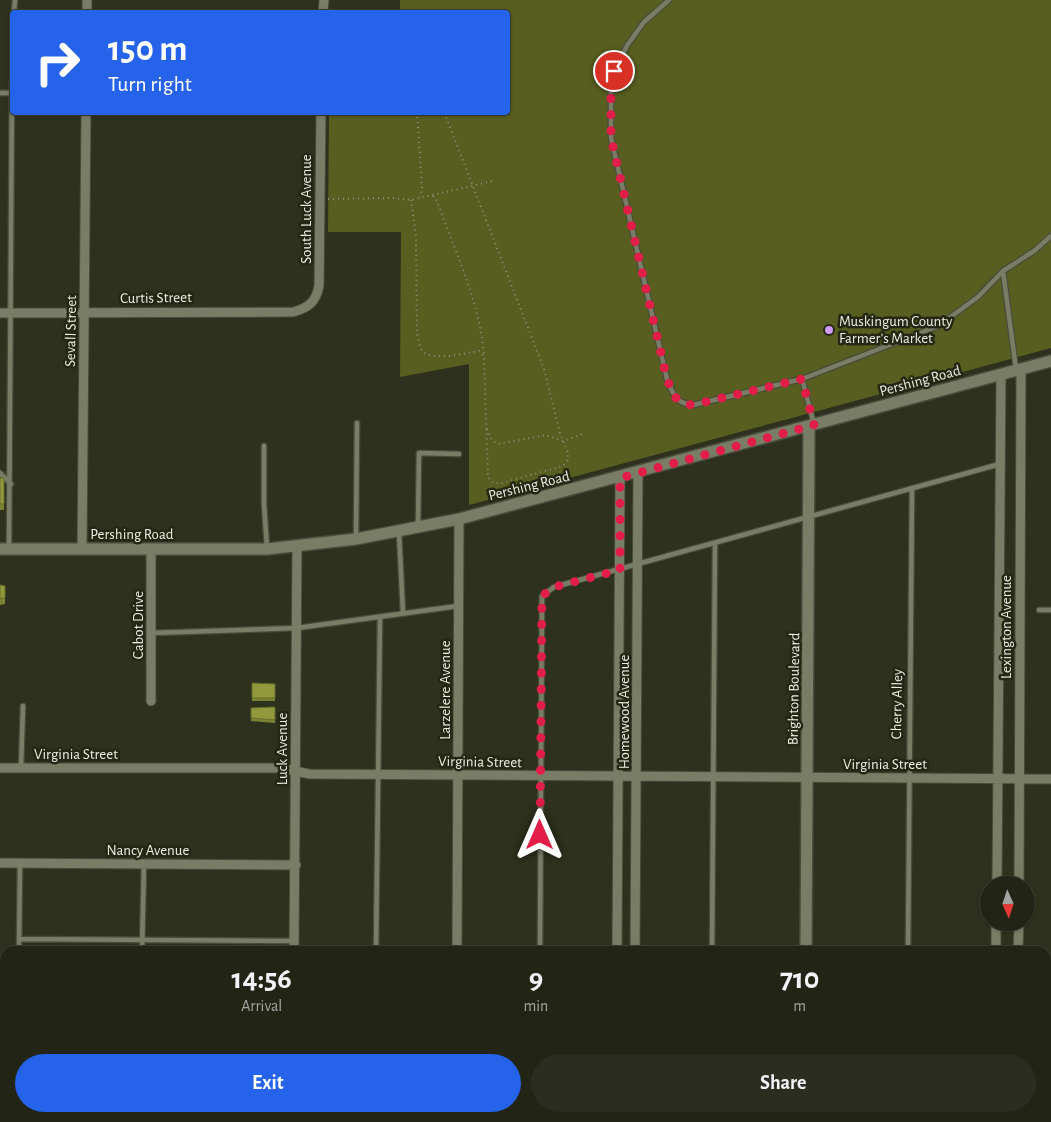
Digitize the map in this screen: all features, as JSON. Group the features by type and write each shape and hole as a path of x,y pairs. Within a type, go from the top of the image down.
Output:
{"street":[{"name":"Sevall Street","path":"82,549 86,115"},
{"name":"South Luck Avenue","path":"311,304 317,296 319,286 318,199 321,115"},
{"name":"Curtis Street","path":"0,313 293,312 311,304"},
{"name":"Pershing Road","path":"4,549 267,549 297,548 356,539 460,519 620,478 1051,361"},
{"name":"Lexington Avenue","path":"1019,369 1019,876"},
{"name":"Lexington Avenue","path":"996,876 1001,374"},
{"name":"Brighton Boulevard","path":"806,946 812,426"},
{"name":"Homewood Avenue","path":"635,946 638,472"},
{"name":"Homewood Avenue","path":"616,946 620,478"},
{"name":"Larzelere Avenue","path":"457,946 460,519"},
{"name":"Luck Avenue","path":"294,946 297,548"},
{"name":"Cabot Drive","path":"151,550 151,701"},
{"name":"Virginia Street","path":"0,768 282,768 309,774 1051,779"},
{"name":"Nancy Avenue","path":"0,863 296,865"},
{"path":"996,931 996,946"},
{"path":"1018,931 1018,946"}],"lane":[{"path":"669,0 644,22 628,44 614,71 611,86 611,138 667,379 675,399 683,404 692,405 802,379 938,326 978,297 1003,271 1034,251 1051,236"},
{"path":"4,549 11,484 12,115"},
{"path":"1003,271 1019,369"},
{"path":"802,379 812,426"},
{"path":"356,539 357,423"},
{"path":"264,446 264,504 267,549"},
{"path":"418,527 419,453 459,454"},
{"path":"540,946 542,596 554,587 1000,464"},
{"path":"0,472 11,484"},
{"name":"Cherry Alley","path":"908,946 912,488"},
{"path":"399,531 403,613"},
{"path":"712,946 715,544"},
{"path":"151,632 297,628 460,606"},
{"path":"1039,610 1051,610"},
{"path":"376,946 380,618"},
{"path":"21,768 23,706"},
{"path":"19,946 20,864"},
{"path":"142,946 144,864"},
{"path":"19,939 294,941"}],"path":[{"path":"417,115 422,188 420,198"},
{"path":"432,195 437,200 473,299 482,330 488,477 493,483 502,483 564,466 568,460 568,453 544,369 445,115"},
{"path":"318,199 393,198 411,200 494,181"},
{"path":"411,200 416,236 417,333 421,348 426,354 438,357 479,351 484,356"},
{"path":"486,427 492,440 498,444 546,435 563,440 583,434"}],"green space":[{"path":"400,0 1051,0 1051,348 469,505 469,364 400,377 401,232 328,232 329,115 510,115 510,10 400,10"}],"building":[{"path":"0,478 4,478 4,504 0,504"},
{"path":"0,585 5,586 5,598 0,599"},
{"path":"252,683 275,684 275,698 252,698"},
{"path":"275,707 275,720 251,718 251,708"}],"place":[{"name":"Muskingum County Farmer's Market","path":"829,330"}],"route":[{"path":"540,835 542,596 554,587 620,570 620,478 814,425 802,379 692,405 683,404 675,399 667,379 628,204 618,172 611,138 611,86 614,71"}]}
